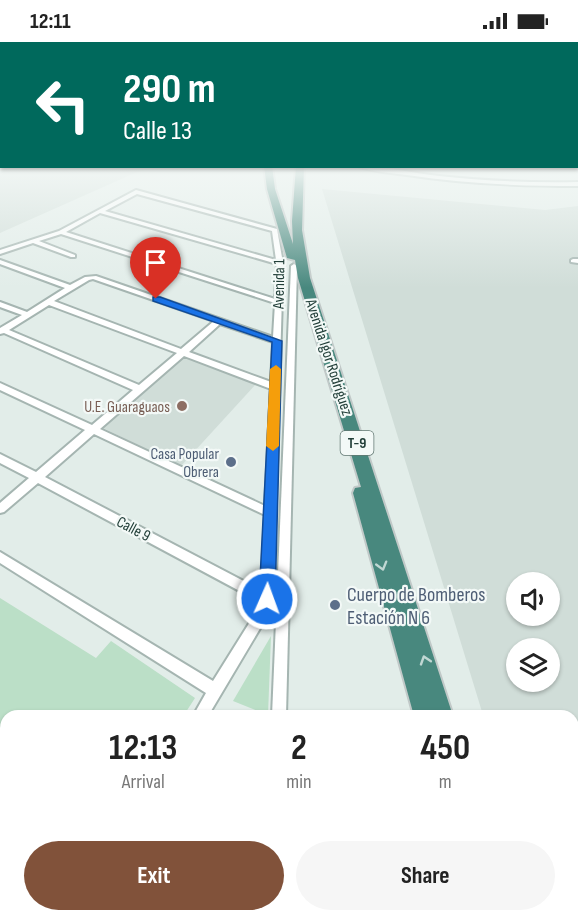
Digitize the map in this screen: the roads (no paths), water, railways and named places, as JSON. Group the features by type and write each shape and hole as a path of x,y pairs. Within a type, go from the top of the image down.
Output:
{"highway":[{"name":"Avenida Igor Rodríguez","path":"288,206 287,264 424,710"},
{"name":"Avenida Igor Rodríguez","path":"293,206 304,278 440,710"}],"street":[{"name":"Avenida 1","path":"102,212 112,206"},
{"name":"Avenida 1","path":"187,206 275,230 287,264 278,302 267,599 264,611 204,710"},
{"path":"0,252 61,232 102,212 287,264 279,710"},
{"path":"61,232 278,302"},
{"path":"33,241 73,256"},
{"path":"0,262 71,288"},
{"path":"1,331 87,278 94,278 277,341"},
{"path":"48,302 275,387"},
{"path":"0,304 27,315"},
{"path":"0,509 219,321"},
{"path":"1,331 140,389"},
{"path":"0,386 270,513"},
{"name":"Calle 9","path":"0,458 267,599"},
{"path":"0,558 216,691"}],"place":[{"name":"U.E. Guaraguaos","path":"182,406"},
{"name":"Casa Popular Obrera","path":"231,462"},
{"name":"Cuerpo de Bomberos Estación N 6","path":"335,605"}]}
